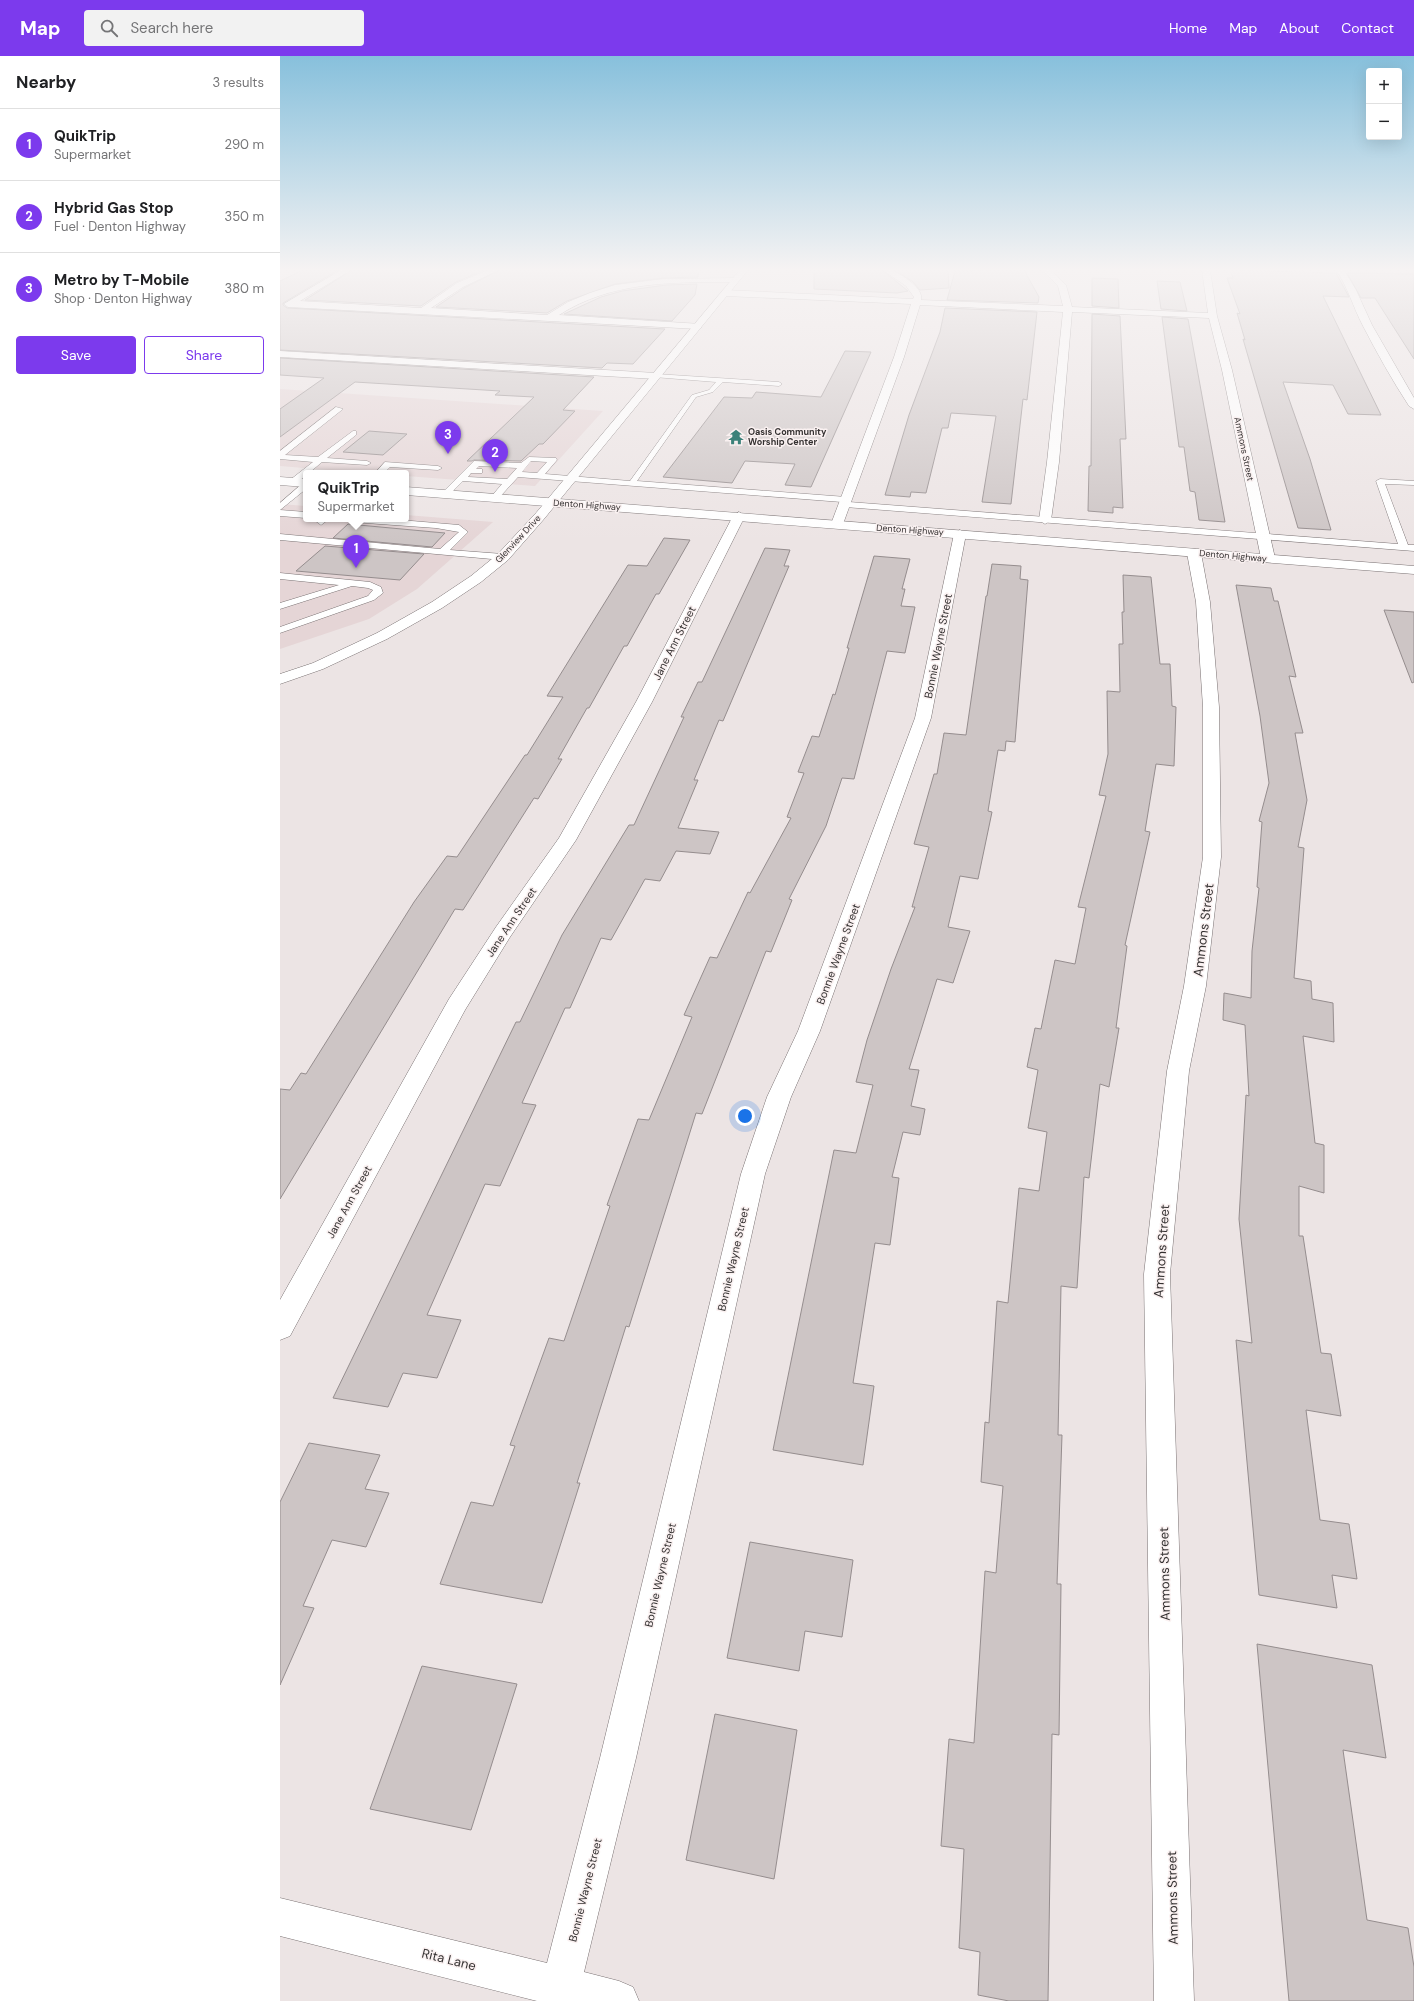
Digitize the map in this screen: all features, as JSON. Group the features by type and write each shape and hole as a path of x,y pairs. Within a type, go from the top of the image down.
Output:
{"street":[{"path":"396,361 656,376"},
{"name":"Glenview Drive","path":"280,679 318,666 382,636 437,605 476,580 503,557 552,502 669,361"},
{"path":"837,524 898,361"},
{"path":"1045,520 1053,462 1062,361"},
{"name":"Ammons Street","path":"1225,361 1268,558"},
{"path":"1387,361 1414,406"},
{"path":"280,481 303,484"},
{"name":"Denton Highway","path":"409,491 1414,570"},
{"name":"Jane Ann Street","path":"280,1327 457,1005 503,932 567,840 644,702 739,516"},
{"name":"Bonnie Wayne Street","path":"558,1994 618,1758 753,1174 779,1097 809,1031 923,718 960,534"},
{"name":"Ammons Street","path":"1174,2001 1157,1274 1178,1071 1195,986 1212,857 1211,707 1203,602 1194,552"},
{"name":"Rita Lane","path":"280,1917 558,1994 619,2001"}],"lane":[{"path":"656,376 779,384"},
{"path":"632,483 694,396 711,391 721,381"},
{"path":"280,456 339,409"},
{"path":"308,470 353,433"},
{"path":"280,456 367,463"},
{"path":"494,498 530,459 553,460 539,476"},
{"path":"445,494 477,463 523,466"},
{"path":"382,470 388,464 438,468"},
{"path":"469,470 485,472"},
{"path":"505,473 1045,520 1414,548"},
{"path":"293,482 303,474"},
{"path":"460,479 508,482"},
{"path":"1404,547 1380,481 1414,484"},
{"path":"280,507 303,487"},
{"path":"280,513 303,515"},
{"path":"364,522 415,527 459,528 464,532 443,551"},
{"path":"280,537 304,536 376,542 503,557"},
{"path":"280,630 371,598 378,593 378,589 370,585 283,577"},
{"path":"280,606 353,583"}],"shaded area":[{"path":"280,389 603,411 535,486 409,476 409,470 328,470 280,466"},
{"path":"280,504 303,506 303,522 409,522 409,515 493,522 417,589 369,619 280,649"}],"building":[{"path":"280,361 326,361 594,377 563,410 575,411 543,444 539,444 521,461 467,461 534,397 495,395 500,391 355,382 280,437 280,409 324,378 280,375"},
{"path":"473,361 636,361 633,364 607,363 602,368"},
{"path":"840,361 867,361 811,487 785,485 795,464 745,461 732,483 663,477 724,397 752,398 756,392 821,397"},
{"path":"929,361 1031,361 1027,400 1023,399 1011,504 982,502 996,416 951,413 948,428 942,428 926,493 911,492 910,497 885,495 909,415"},
{"path":"1092,361 1122,361 1126,439 1120,439 1123,508 1113,507 1113,513 1088,511 1089,466 1091,466"},
{"path":"1168,361 1196,361 1225,522 1199,520 1195,492 1190,491 1184,447 1179,447"},
{"path":"1249,361 1355,361 1381,415 1348,414 1333,385 1283,382 1310,459 1331,530 1298,528"},
{"path":"369,431 407,434 383,455 343,452"},
{"path":"348,524 445,533 432,547 333,538"},
{"path":"664,538 690,540 659,594 656,594 627,646 624,646 589,708 587,708 558,759 562,759 538,799 534,798 463,910 455,909 280,1199 280,1089 290,1090 301,1073 306,1074 414,902 447,856 457,857 525,755 527,755 563,697 547,696 628,565 647,566"},
{"path":"325,546 424,554 400,580 296,571"},
{"path":"765,548 790,550 784,566 789,566 723,721 719,720 694,780 698,780 678,828 719,832 710,854 676,851 660,881 645,879 611,940 601,938 570,1008 565,1008 522,1103 536,1105 500,1186 485,1184 427,1315 461,1320 437,1378 403,1373 388,1407 333,1398 516,1022 520,1022 562,935 629,825 634,825 684,717 681,717 698,682 702,682"},
{"path":"874,556 910,559 902,589 905,589 901,606 915,607 905,653 887,651 854,779 842,778 826,826 789,899 792,900 771,952 766,951 702,1114 696,1113 629,1327 626,1326 577,1483 580,1483 542,1603 440,1584 471,1502 493,1506 515,1446 510,1445 549,1338 564,1341 610,1206 607,1205 638,1119 649,1120 692,1017 684,1015 710,957 717,958 748,892 750,893 791,818 787,817 804,773 798,772 812,736 819,737 833,694 835,695"},
{"path":"992,564 1021,566 1020,579 1028,580 1015,742 1006,741 1005,751 998,750 988,811 992,812 978,879 960,876 948,927 970,931 953,983 937,979 909,1069 919,1070 911,1106 925,1109 920,1135 903,1132 892,1177 899,1178 890,1245 875,1243 853,1383 874,1386 863,1465 773,1450 834,1150 856,1153 873,1085 856,1082 867,1040 891,969 915,907 912,907 929,847 914,844 934,774 937,774 944,733 966,735"},
{"path":"1123,575 1151,577 1160,664 1170,664 1172,706 1176,707 1174,766 1156,764 1145,831 1150,832 1125,945 1127,946 1116,1028 1119,1028 1109,1087 1100,1084 1089,1178 1084,1177 1077,1288 1061,1286 1058,1435 1062,1435 1057,1584 1061,1584 1059,1735 1052,1734 1048,2001 1009,2001 978,1995 980,1952 959,1948 964,1849 941,1846 949,1739 974,1743 985,1571 996,1573 1003,1486 981,1482 985,1422 989,1423 997,1301 1008,1303 1019,1188 1039,1191 1047,1132 1028,1128 1038,1070 1027,1067 1035,1028 1041,1029 1055,960 1075,964 1086,908 1078,907 1106,796 1099,795 1108,754 1107,691 1120,692 1119,644 1123,644"},
{"path":"1236,585 1271,588 1274,601 1278,601 1296,677 1289,676 1303,733 1295,733 1307,800 1298,847 1304,848 1294,978 1311,981 1312,999 1333,1003 1334,1042 1303,1036 1315,1143 1324,1145 1324,1193 1299,1186 1299,1236 1303,1236 1321,1353 1331,1354 1341,1416 1306,1410 1320,1520 1349,1524 1357,1579 1332,1575 1337,1608 1259,1595 1236,1340 1252,1343 1239,1219 1246,1095 1249,1096 1245,1025 1223,1020 1224,993 1251,998 1252,951 1259,888 1257,887 1262,822 1259,821 1269,783 1260,716"},
{"path":"1384,610 1414,612 1414,682 1412,683"},
{"path":"309,1443 380,1455 365,1489 389,1493 366,1547 332,1540 303,1606 314,1608 280,1685 280,1502"},
{"path":"750,1542 853,1560 842,1637 805,1631 799,1671 727,1658"},
{"path":"1257,1644 1372,1665 1386,1758 1343,1750 1367,1920 1408,1928 1414,1967 1414,2001 1289,2001"},
{"path":"422,1666 517,1684 471,1830 370,1809"},
{"path":"715,1714 797,1730 774,1879 686,1860"}],"place":[{"name":"Oasis Community Worship Center","path":"736,437"},
{"name":"Metro by T-Mobile","path":"448,454"},
{"name":"Hybrid Gas Stop","path":"495,472"},
{"name":"QuikTrip","path":"356,568"}]}
